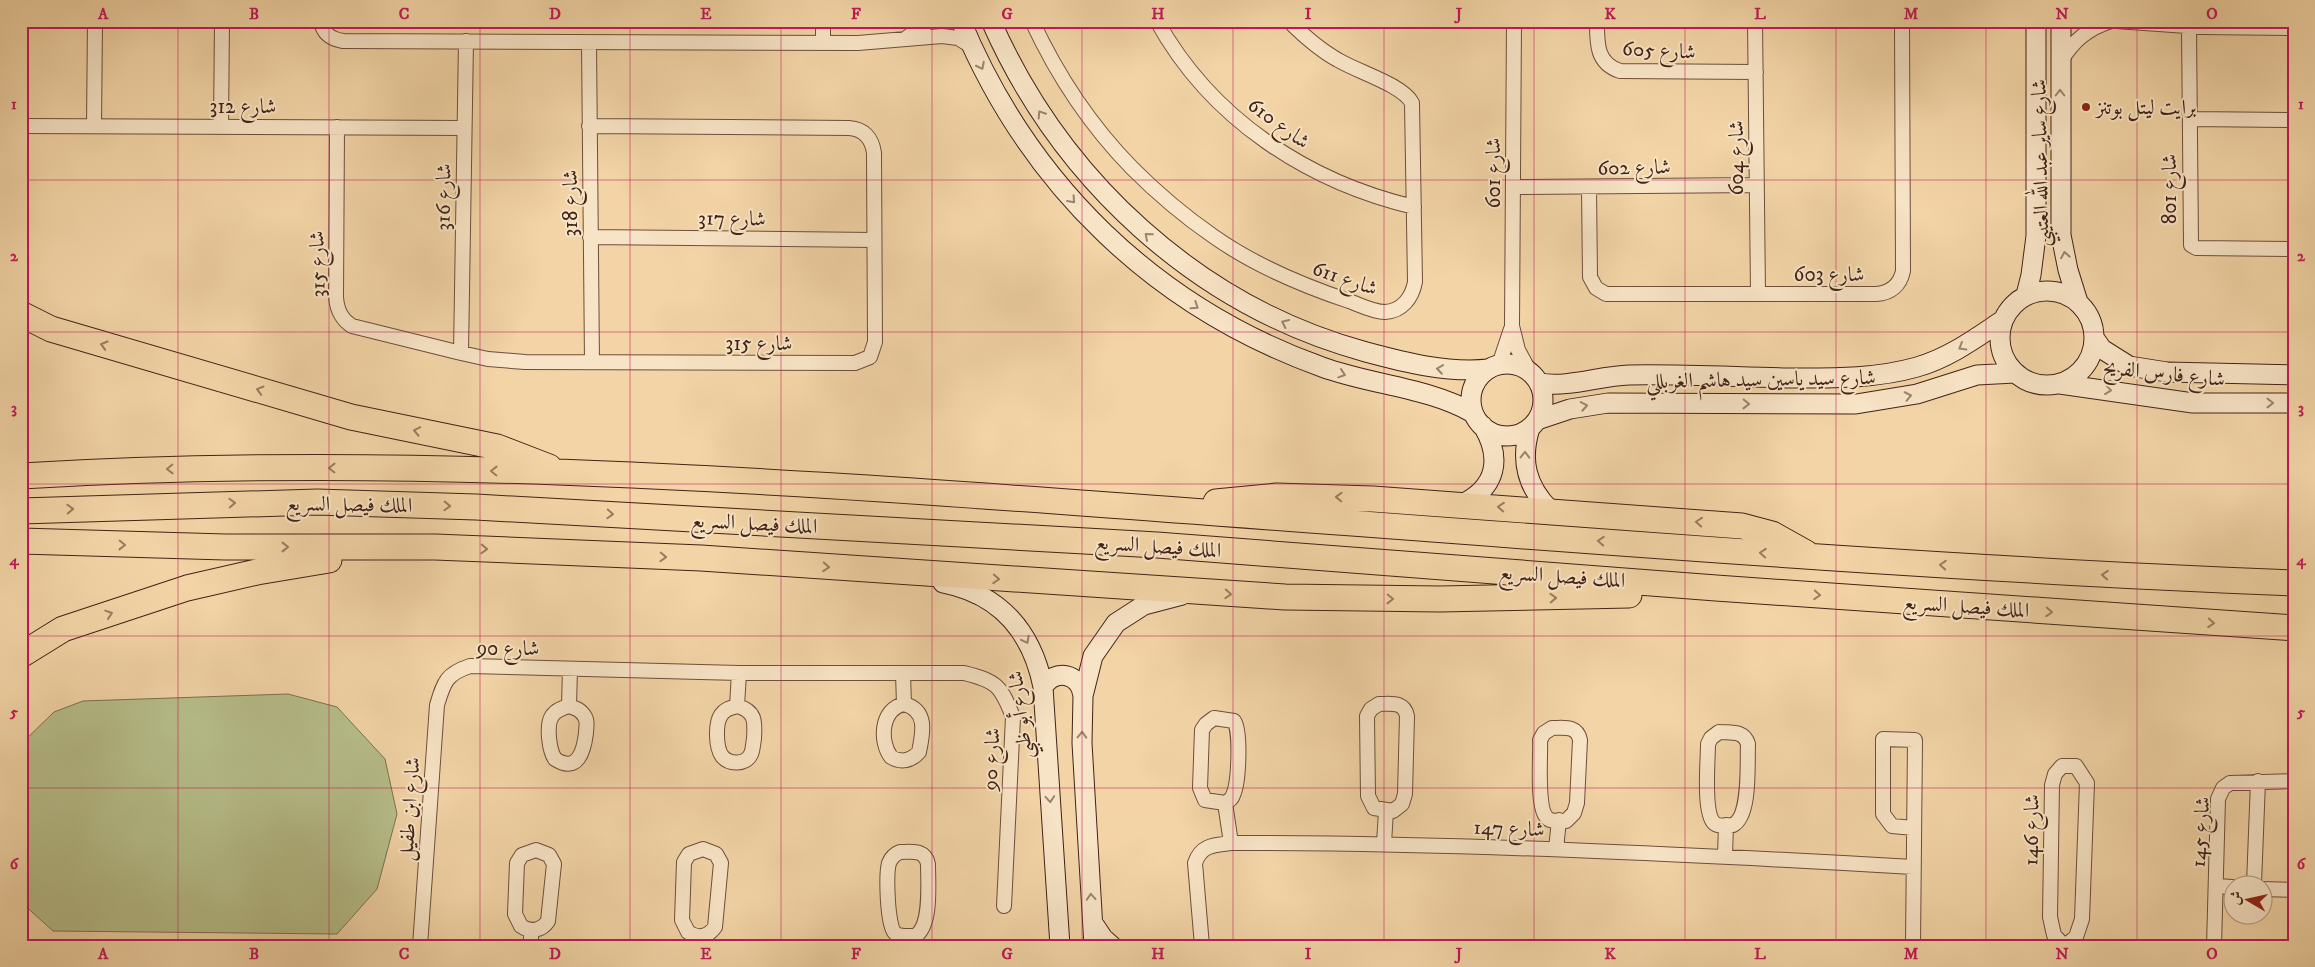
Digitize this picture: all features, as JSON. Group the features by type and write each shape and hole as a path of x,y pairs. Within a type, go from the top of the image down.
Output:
{"highway":[{"path":"21,314 51,329 351,417 497,447 528,457 561,472"},
{"name":"الملك فيصل السريع","path":"21,476 114,470 277,467 561,472 814,484 1810,556 2131,576 2294,583"},
{"path":"1177,510 1227,500 1278,496 1364,498 1550,510 1742,526 1772,534 1810,556"},
{"name":"الملك فيصل السريع","path":"21,511 317,502 476,506 1157,545 1716,588 2294,628"},
{"path":"21,541 225,547 435,547 701,558 1285,597 1440,599 1582,597 1716,588"},
{"path":"21,655 63,629 187,588 293,565 435,547"},
{"path":"2131,576 2294,568"},
{"path":"2258,626 2294,634"}],"street":[{"path":"94,126 95,21"},
{"path":"221,126 222,21"},
{"path":"322,21 327,34 334,39 343,41 874,43 942,36 958,38 971,46"},
{"path":"823,21 823,43"},
{"path":"904,40 930,21"},
{"path":"961,21 971,46 1006,111 1055,180 1113,241 1174,292 1223,323 1295,357 1352,377 1444,399 1478,420 1493,434 1506,436 1519,434 1534,424"},
{"path":"991,21 1026,90 1071,156 1128,218 1176,259 1236,297 1313,335 1355,349 1434,368 1461,371 1517,365 1534,377 1543,395 1542,408 1525,450 1526,473 1532,487 1550,510"},
{"name":"شارع 611","path":"1032,21 1058,72 1093,123 1131,167 1192,222 1215,238 1270,270 1299,283 1371,309 1386,312 1394,310 1406,302 1414,290 1414,109 1409,97 1399,89 1354,70 1336,59 1289,21"},
{"name":"شارع 610","path":"1156,21 1186,65 1219,103 1277,150 1343,185 1414,207"},
{"name":"شارع 601","path":"1514,21 1512,326 1518,350 1534,377"},
{"name":"شارع 605","path":"1597,21 1597,44 1600,55 1608,65 1620,71 1756,72"},
{"name":"شارع 604","path":"1755,21 1758,294"},
{"name":"شارع 603","path":"1589,188 1590,277 1592,283 1601,292 1612,295 1883,293 1890,291 1899,282 1903,271 1902,21"},
{"name":"شارع ساير عبد الله العتيبي","path":"2026,295 2032,275 2036,236 2036,21"},
{"name":"شارع ساير عبد الله العتيبي","path":"2061,21 2061,235 2068,270 2078,302"},
{"path":"2060,62 2073,43 2082,35 2111,21"},
{"path":"2116,21 2189,26 2294,28"},
{"name":"شارع 801","path":"2189,26 2191,245 2196,248 2294,249"},
{"name":"شارع 316","path":"461,353 466,41"},
{"name":"شارع 318","path":"589,43 592,362"},
{"path":"2190,119 2294,120"},
{"name":"شارع 312","path":"21,126 464,128"},
{"name":"شارع 315","path":"336,127 336,297 338,311 346,322 358,328 461,353 516,362 855,363 865,360 873,353 875,342 873,147 869,137 860,130 849,128 589,126"},
{"name":"شارع 602","path":"1513,188 1756,186"},
{"name":"شارع 317","path":"590,237 874,240"},
{"path":"2040,290 2053,290 2067,294 2078,302 2087,312 2093,325 2092,354 2085,367 2074,377 2060,384 2044,385 2028,381 2014,373 2000,348 2003,320 2012,305 2026,295 2040,290"},
{"name":"شارع سيد ياسين سيد هاشم الغربللي","path":"1534,377 1562,385 1628,375 1823,378 1871,376 1918,367 1936,360 1970,342 2003,320"},
{"name":"شارع 601","path":"1494,367 1512,326"},
{"name":"شارع فارس الفريح","path":"2094,339 2102,349 2129,366 2167,372 2294,375"},
{"path":"1462,504 1475,497 1486,486 1494,467 1491,440 1478,420 1471,393 1475,383 1494,367"},
{"name":"شارع سيد ياسين سيد هاشم الغربللي","path":"1534,424 1570,409 1608,403 1856,404 1917,394 1977,375 2014,373"},
{"name":"شارع فارس الفريح","path":"2060,384 2193,403 2294,403"},
{"name":"شارع أبو ظبي","path":"860,570 965,587 995,604 1019,628 1038,664 1043,688 1059,929"},
{"path":"1094,946 1082,743 1083,696 1093,656 1116,624 1144,605 1191,592"},
{"name":"شارع 90","path":"448,678 458,670 470,666 739,673 964,673 986,678 1003,693 1013,718 1004,906"},
{"path":"569,706 570,669"},
{"path":"737,706 739,673"},
{"path":"903,674 904,704"},
{"path":"1043,688 1050,678 1067,675 1080,685 1083,696"},
{"name":"شارع ابن طفيل","path":"420,946 437,705 448,678"},
{"path":"1378,704 1399,704 1406,710 1407,716 1405,794 1402,804 1397,809 1386,811 1374,808 1368,796 1367,716 1371,709 1378,704"},
{"path":"1214,718 1234,721 1238,731 1236,786 1233,796 1225,803 1205,800 1200,788 1202,730 1214,718"},
{"path":"1572,728 1579,734 1580,740 1578,804 1570,819 1559,820 1546,818 1541,806 1540,740 1548,730 1572,728"},
{"path":"1719,732 1739,733 1746,739 1748,744 1745,808 1742,818 1737,823 1726,825 1714,822 1708,810 1708,744 1711,738 1719,732"},
{"path":"1912,946 1914,828 1915,740 1883,738 1883,814 1892,826 1914,828"},
{"name":"شارع 146","path":"2062,766 2076,766 2087,783 2082,919 2076,937 2065,946 2054,935 2050,917 2052,785 2055,774 2062,766"},
{"path":"2254,874 2258,781"},
{"name":"شارع 145","path":"2214,946 2218,799 2223,788 2230,783 2294,781"},
{"path":"1225,803 1231,843"},
{"path":"1384,843 1386,811"},
{"path":"1556,850 1559,820"},
{"path":"1725,856 1726,825"},
{"name":"شارع 147","path":"1202,946 1195,863 1198,854 1206,848 1231,843 1384,843 1725,856 1913,867"},
{"path":"703,849 716,854 721,863 716,928 700,941 688,932 682,920 684,862 689,854 703,849"},
{"path":"536,850 549,855 554,864 548,921 541,929 532,930 521,926 515,914 517,863 522,854 536,850"},
{"path":"920,852 927,858 928,864 926,919 923,929 907,941 895,933 889,921 888,864 896,854 920,852"},
{"name":"شارع 145","path":"2216,886 2222,886"},
{"path":"2272,889 2294,890"},
{"path":"1093,923 1103,938 1112,946"},
{"path":"1046,946 1059,929 1068,946"},
{"path":"530,946 532,930"}],"green space":[{"path":"288,694 337,707 385,759 397,814 377,889 337,934 53,931 21,902 21,744 54,712 83,701"}],"place":[{"name":"برايت ليتل بوتنز","path":"2086,107"}]}
